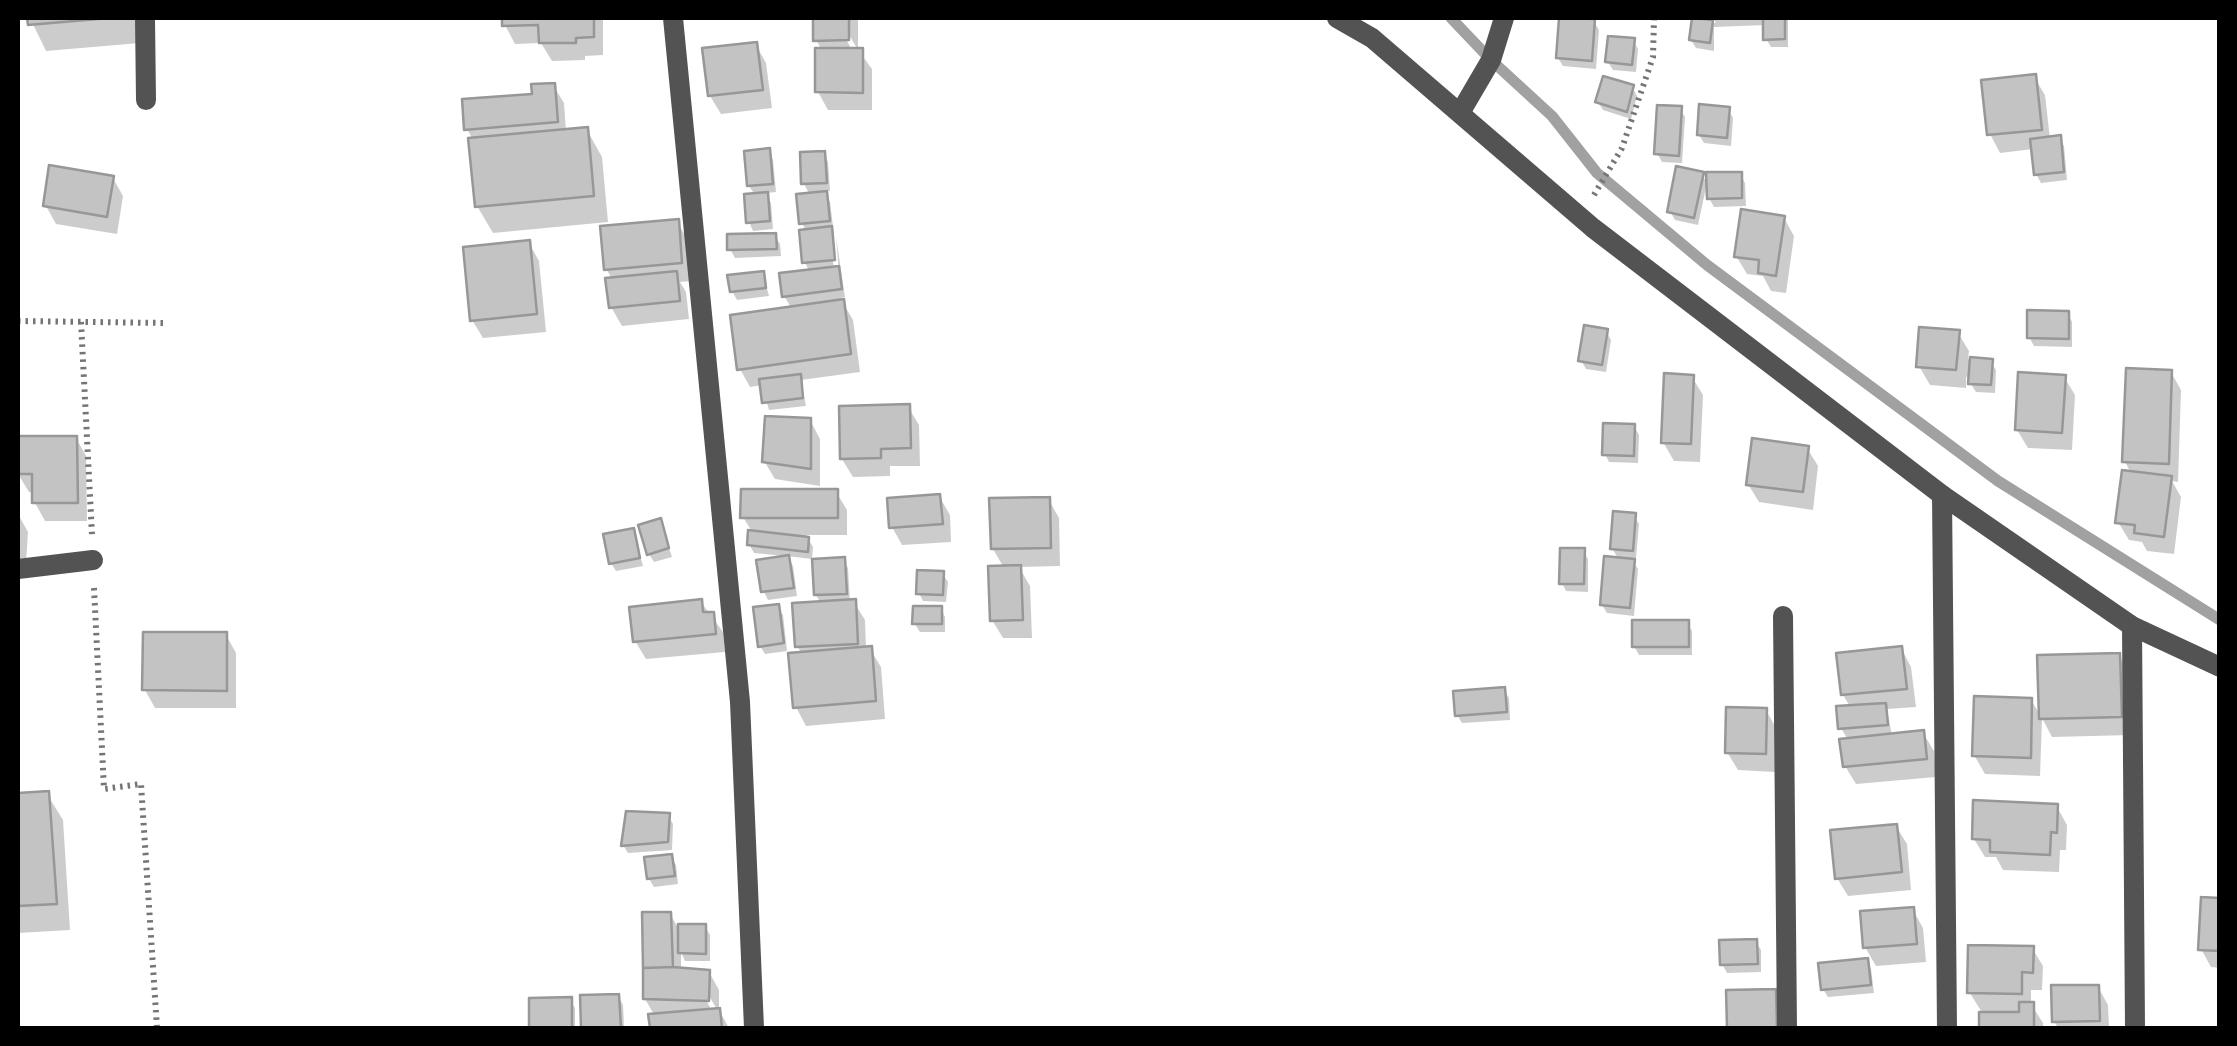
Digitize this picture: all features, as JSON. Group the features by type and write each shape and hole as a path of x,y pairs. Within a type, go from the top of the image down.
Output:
{"street":[{"path":"145,18 146,100"},
{"path":"673,18 740,702 754,1028"},
{"path":"1337,18 1372,38 1581,218 1942,495 2132,626 2220,667"},
{"path":"1460,113 1491,60 1504,18"},
{"path":"1942,495 1947,1028"},
{"path":"18,569 93,560"},
{"path":"1783,616 1788,1028"},
{"path":"2132,626 2135,1028"}],"path":[{"path":"1581,218 1622,148 1653,57 1654,18"},
{"path":"18,321 165,323"},
{"path":"81,322 104,788 141,784 157,1028"}],"building":[{"path":"27,18 110,18 28,25"},
{"path":"502,18 594,18 594,37 576,38 576,43 539,43 538,25 502,26"},
{"path":"813,18 849,18 849,40 813,41"},
{"path":"1559,18 1595,19 1592,61 1556,58"},
{"path":"1692,18 1713,20 1710,43 1689,40"},
{"path":"1763,18 1785,18 1785,39 1763,40"},
{"path":"1608,36 1635,38 1632,65 1605,62"},
{"path":"757,42 763,90 708,96 702,48"},
{"path":"815,48 863,48 863,93 815,92"},
{"path":"2036,74 2042,130 1987,135 1981,80"},
{"path":"1603,76 1634,85 1627,112 1595,102"},
{"path":"555,83 558,122 464,130 462,99 532,94 531,84"},
{"path":"1699,104 1730,107 1727,138 1697,135"},
{"path":"1657,105 1682,106 1679,156 1654,154"},
{"path":"588,127 594,196 475,207 468,138"},
{"path":"2061,135 2064,172 2034,175 2030,139"},
{"path":"770,148 773,184 747,186 744,151"},
{"path":"825,151 827,183 801,184 800,152"},
{"path":"49,165 114,176 107,217 43,206"},
{"path":"1676,166 1704,172 1694,218 1667,212"},
{"path":"1706,172 1742,172 1742,198 1707,199"},
{"path":"827,191 830,221 799,224 796,194"},
{"path":"768,192 770,221 746,223 744,194"},
{"path":"1741,209 1785,216 1776,276 1758,273 1759,260 1734,257"},
{"path":"679,219 682,263 604,270 600,226"},
{"path":"832,226 835,260 802,263 799,230"},
{"path":"776,233 777,249 727,250 727,234"},
{"path":"530,240 537,314 470,321 463,247"},
{"path":"839,266 842,289 782,297 779,273"},
{"path":"677,271 680,301 609,308 605,278"},
{"path":"764,271 766,288 730,292 727,275"},
{"path":"844,299 851,354 737,370 730,315"},
{"path":"2027,310 2069,311 2069,339 2027,338"},
{"path":"1584,325 1608,329 1602,365 1578,361"},
{"path":"1919,327 1960,330 1956,370 1916,367"},
{"path":"1970,357 1993,359 1991,385 1968,384"},
{"path":"2126,368 2172,370 2169,464 2122,462"},
{"path":"2018,372 2066,375 2062,433 2015,430"},
{"path":"1664,373 1694,375 1691,444 1661,443"},
{"path":"801,374 803,398 762,403 759,379"},
{"path":"910,404 911,448 881,449 881,458 840,459 839,406"},
{"path":"765,416 811,418 811,469 762,462"},
{"path":"1603,423 1635,424 1634,456 1602,455"},
{"path":"18,436 77,436 78,503 32,503 32,474 18,474"},
{"path":"1752,438 1809,446 1803,492 1746,485"},
{"path":"2122,470 2172,476 2164,537 2134,533 2135,525 2115,523"},
{"path":"741,489 838,489 838,518 740,518"},
{"path":"940,494 943,524 889,528 887,498"},
{"path":"1050,497 1051,548 991,549 989,498"},
{"path":"1613,511 1636,513 1633,551 1610,549"},
{"path":"661,518 669,548 647,555 638,525"},
{"path":"634,528 640,558 609,564 603,534"},
{"path":"748,530 809,537 808,552 747,545"},
{"path":"1560,548 1585,548 1584,584 1559,584"},
{"path":"789,555 794,588 761,592 756,560"},
{"path":"1604,556 1635,559 1630,608 1600,605"},
{"path":"845,557 847,594 814,595 812,559"},
{"path":"1021,565 1023,620 990,621 988,566"},
{"path":"917,570 944,571 943,595 916,594"},
{"path":"702,599 703,612 714,612 716,634 633,642 629,607"},
{"path":"856,599 858,644 795,647 792,603"},
{"path":"779,604 784,643 758,647 753,607"},
{"path":"913,606 942,606 942,624 912,624"},
{"path":"1632,620 1689,620 1689,647 1632,647"},
{"path":"143,632 227,632 227,691 142,690"},
{"path":"872,646 876,701 793,708 788,653"},
{"path":"1902,646 1907,689 1841,695 1836,653"},
{"path":"2120,653 2122,717 2039,719 2037,655"},
{"path":"1505,687 1507,712 1455,716 1453,691"},
{"path":"1974,696 2032,698 2031,758 1972,756"},
{"path":"1886,703 1888,725 1838,729 1836,706"},
{"path":"1726,707 1767,708 1766,754 1725,753"},
{"path":"1924,730 1927,759 1843,767 1839,739"},
{"path":"49,791 57,904 18,906 18,793"},
{"path":"1973,800 2058,804 2057,833 2051,832 2050,855 1990,852 1990,840 1972,839"},
{"path":"626,811 670,813 668,842 621,846"},
{"path":"1897,824 1902,872 1835,879 1830,830"},
{"path":"672,854 675,876 647,879 644,857"},
{"path":"2201,897 2220,898 2220,951 2198,950"},
{"path":"1914,907 1917,944 1863,948 1860,911"},
{"path":"642,912 671,912 673,967 643,968"},
{"path":"678,924 706,924 706,954 678,953"},
{"path":"1757,939 1758,964 1720,965 1719,940"},
{"path":"1968,945 2034,946 2033,973 2022,972 2022,994 1967,993"},
{"path":"1868,958 1871,985 1821,990 1818,963"},
{"path":"643,968 710,970 709,1001 643,999"},
{"path":"2051,985 2099,985 2100,1021 2052,1022"},
{"path":"1776,989 1777,1028 1727,1028 1726,990"},
{"path":"619,994 621,1028 581,1028 580,995"},
{"path":"572,997 572,1028 529,1028 529,998"},
{"path":"2019,1002 2034,1002 2034,1028 1979,1028 1979,1012 2019,1012"},
{"path":"720,1008 722,1028 650,1028 648,1014"}],"waterway":[{"path":"1451,18 1552,116 1597,173 1707,265 1998,481 2220,620"}]}
